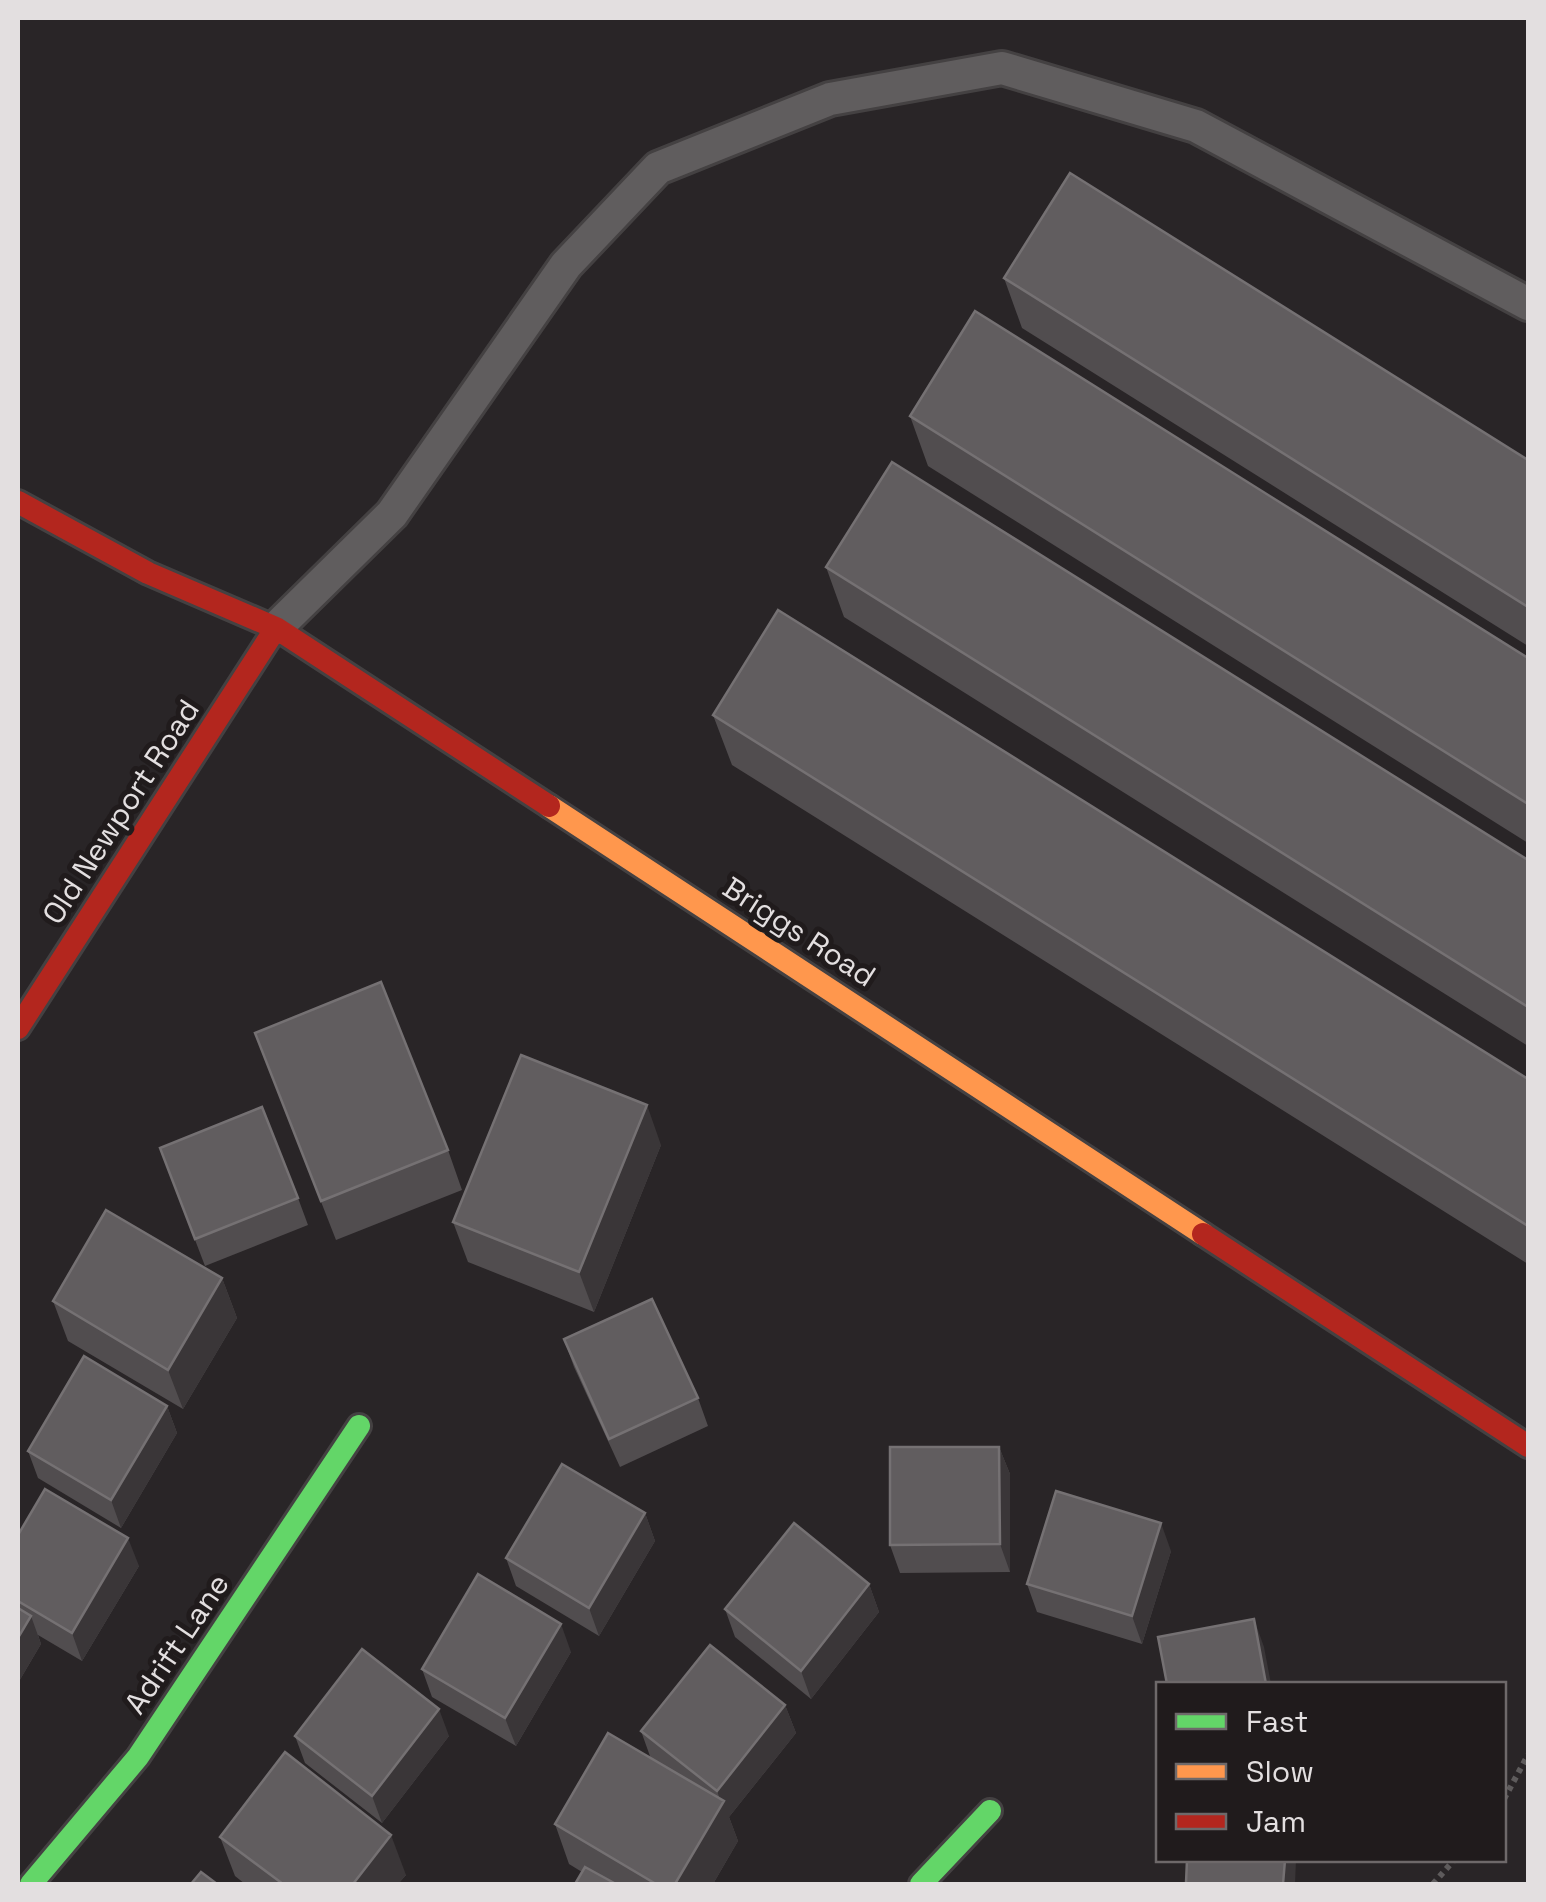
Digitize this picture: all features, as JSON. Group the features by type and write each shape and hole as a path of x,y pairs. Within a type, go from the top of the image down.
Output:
{"main road":[{"name":"Briggs Road","path":"18,502 148,573 276,628 1528,1446"},
{"name":"Old Newport Road","path":"18,1028 276,628"},
{"name":"Adrift Lane","path":"31,1884 138,1756 358,1426"},
{"path":"922,1884 990,1811"}],"lane":[{"path":"276,628 392,514 566,264 658,168 830,99 1002,68 1196,126 1528,304"}],"path":[{"path":"1506,1795 1528,1755"},
{"path":"1433,1884 1452,1862"}],"building":[{"path":"1070,173 1528,460 1528,607 1004,278"},
{"path":"975,311 1528,658 1528,804 910,416"},
{"path":"892,462 1528,860 1528,1007 826,567"},
{"path":"778,610 1528,1079 1528,1226 713,715"},
{"path":"381,982 448,1150 321,1201 255,1033"},
{"path":"521,1055 647,1105 579,1272 453,1222"},
{"path":"262,1107 298,1198 195,1239 160,1148"},
{"path":"106,1210 222,1278 168,1370 53,1301"},
{"path":"652,1299 698,1398 609,1439 564,1339"},
{"path":"84,1356 167,1406 111,1500 28,1451"},
{"path":"890,1447 999,1447 1000,1544 890,1545"},
{"path":"562,1464 645,1513 589,1608 506,1558"},
{"path":"45,1489 128,1538 72,1633 18,1601 18,1535"},
{"path":"1056,1491 1161,1523 1132,1616 1027,1584"},
{"path":"794,1523 869,1584 801,1671 725,1609"},
{"path":"478,1574 561,1624 505,1718 422,1669"},
{"path":"18,1608 31,1616 18,1638"},
{"path":"1254,1619 1266,1682 1167,1682 1158,1637"},
{"path":"710,1645 785,1705 717,1791 641,1731"},
{"path":"362,1649 439,1709 372,1796 295,1736"},
{"path":"608,1733 724,1801 675,1884 656,1884 555,1824"},
{"path":"285,1752 391,1835 353,1884 283,1884 220,1837"},
{"path":"1187,1862 1285,1862 1283,1884 1186,1883"},
{"path":"585,1867 616,1884 575,1884"},
{"path":"201,1872 217,1884 191,1884"}],"traffic: fast":[{"path":"31,1884 138,1757 359,1426"},
{"path":"921,1884 990,1811"}],"traffic: slow":[{"path":"549,806 1203,1234"}],"traffic: jam":[{"path":"18,502 148,573 276,628 549,806"},
{"path":"18,1028 276,628"},
{"path":"1203,1234 1528,1446"}]}
